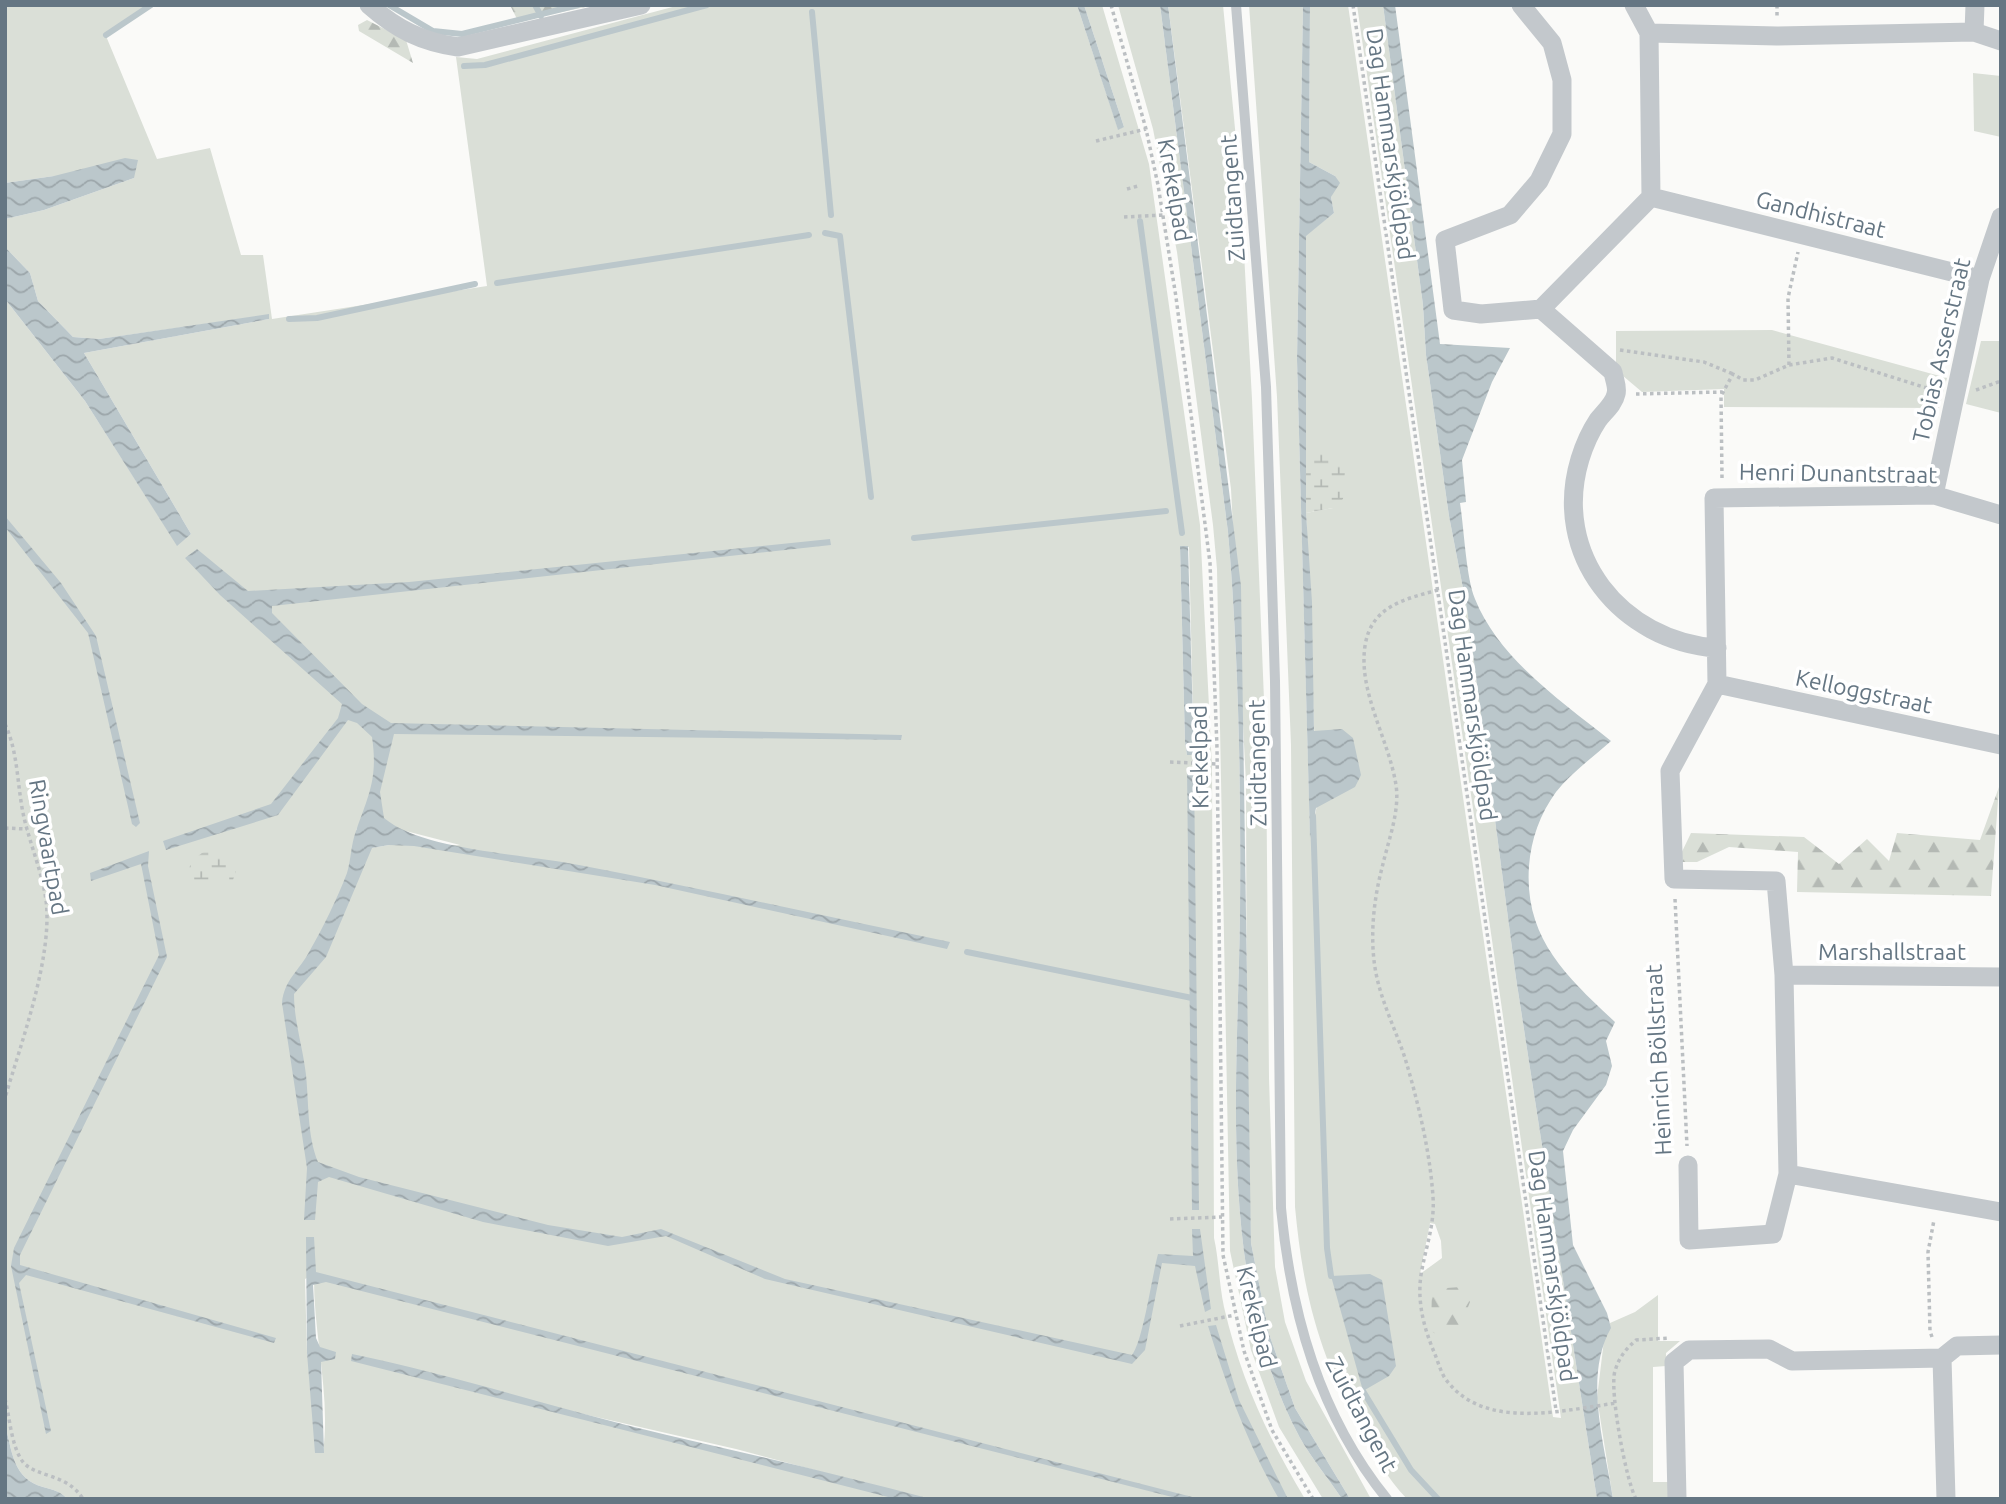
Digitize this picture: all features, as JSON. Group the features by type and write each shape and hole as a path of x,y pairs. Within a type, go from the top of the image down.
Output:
{"street":[{"path":"369,5 405,32 437,44 458,47 641,5"},
{"path":"1521,5 1552,43 1562,80 1562,134 1539,181 1510,215 1445,240 1453,310 1481,314 1541,309 1651,197 1649,33 1634,5"},
{"path":"1974,32 1975,5"},
{"path":"1649,33 1777,36 1974,32 2001,41"},
{"name":"Gandhistraat","path":"1651,197 1980,279"},
{"name":"Tobias Asserstraat","path":"1934,495 1980,279 2001,217"},
{"path":"1541,309 1613,373 1616,393 1588,439 1575,479 1574,521 1586,561 1608,596 1639,624 1677,642 1717,648"},
{"name":"Henri Dunantstraat","path":"1718,497 1934,495 2001,515"},
{"path":"1718,497 1717,684 1670,771 1674,879 1776,881 1784,975 1788,1174 2001,1212"},
{"name":"Kelloggstraat","path":"1717,684 2001,745"},
{"name":"Marshallstraat","path":"1784,975 2001,976"},
{"name":"Heinrich Böllstraat","path":"1688,1165 1689,1240 1773,1234 1788,1174"},
{"path":"1677,1499 1674,1362 1683,1344 1769,1349 1792,1362 1942,1358 1957,1346 2001,1345"},
{"path":"1942,1358 1946,1499"}],"lane":[{"name":"Zuidtangent","path":"1236,5 1266,387 1275,681 1281,1208 1287,1268 1298,1322 1315,1372 1358,1458 1387,1499"}],"path":[{"name":"Krekelpad","path":"1111,5 1146,129 1163,215 1210,563 1217,764 1223,1255 1235,1315 1272,1430 1313,1499"},
{"name":"Dag Hammarskjöldpad","path":"1353,5 1556,1410"},
{"path":"1096,141 1146,129"},
{"path":"1127,189 1138,186"},
{"path":"1124,217 1163,215"},
{"path":"1789,365 1788,298 1802,235"},
{"path":"1591,353 1608,348 1704,362 1744,380 1755,380 1789,365 1832,359 1856,364 1955,398 2001,381"},
{"path":"1718,497 1722,391 1733,374"},
{"path":"1616,393 1722,391"},
{"path":"1438,590 1390,604 1378,616 1365,645 1368,686 1396,787 1394,823 1381,871 1373,928 1377,978 1405,1059 1426,1145 1433,1198 1432,1229 1421,1277 1422,1324 1446,1381 1475,1405 1504,1412 1556,1410 1616,1403"},
{"name":"Ringvaartpad","path":"5,724 15,750 27,829 46,901 46,940 28,1019 5,1098"},
{"path":"1170,762 1217,764"},
{"path":"5,828 27,829"},
{"name":"Heinrich Böllstraat","path":"1674,879 1688,1165"},
{"path":"1938,1201 1928,1252 1930,1331 1942,1358"},
{"path":"1170,1219 1222,1217"},
{"path":"1180,1326 1235,1315"},
{"path":"1636,1499 1623,1455 1614,1374 1622,1354 1636,1340 1683,1344"},
{"path":"5,1399 17,1450 23,1462 36,1470 60,1478 83,1499"}],"green space":[{"path":"5,5 151,5 106,36 157,159 210,148 241,255 263,255 272,319 487,286 456,57 477,59 680,5 1077,5 1118,129 1124,127 1084,5 1102,5 1149,164 1200,525 1212,767 1214,1238 1224,1307 1238,1359 1267,1429 1305,1499 923,1499 736,1449 535,1403 910,1499 67,1499 59,1492 25,1478 15,1463 5,1424 5,299 85,401 177,545 191,534 84,353 269,319 269,315 99,339 73,337 38,301 30,273 5,247 5,219 44,210 134,178 54,176 5,183","holes":["1180,547 1189,547 1194,755 1187,755","1193,769 1198,1210 1190,998","372,787 371,818 398,829 460,845 389,845 372,848 356,830 364,815","314,1274 325,1409 323,1453 307,1353 305,1279"]},
{"path":"510,5 595,5 518,21"},
{"path":"1118,5 1160,5 1228,532 1235,627 1240,770 1236,1113 1244,1248 1255,1314 1273,1378 1300,1438 1342,1499 1323,1499 1279,1427 1251,1350 1230,1251 1217,569 1177,252 1153,129"},
{"path":"1168,5 1223,5 1240,180 1266,750 1269,1078 1275,1267 1285,1322 1306,1381 1371,1499 1350,1499 1295,1408 1269,1334 1251,1243 1247,1111 1246,783 1231,489"},
{"path":"1249,5 1303,5 1297,360 1310,834 1317,806 1306,513 1333,508 1331,451 1306,451 1306,235 1334,213 1331,197 1335,176 1309,162 1310,5 1348,5 1553,1417 1561,1418 1357,5 1383,5 1423,305 1426,355 1449,516 1467,609 1516,978 1597,1499 1407,1499 1380,1464 1345,1400 1315,1321 1303,1267 1295,1207 1291,745 1277,397","holes":["1430,1223 1435,1224 1441,1241 1442,1258 1420,1274"]},
{"path":"367,20 406,40 413,63 359,31 358,25"},
{"path":"1973,73 2001,76 2001,137 1974,131"},
{"path":"1772,330 1947,378 1939,408 1724,407 1724,389 1642,392 1616,370 1616,331"},
{"path":"1981,341 2001,341 2001,413 1966,404"},
{"path":"1306,451 1331,451 1346,455 1343,499 1333,508 1306,513"},
{"path":"1999,787 1991,896 1797,892 1798,852 1729,847 1697,862 1677,862 1691,833 1804,837 1839,864 1867,839 1889,861 1897,833 1980,840"},
{"path":"207,850 239,861 233,880 191,887 190,865"},
{"path":"1461,1287 1470,1302 1453,1345 1431,1331 1432,1289"},
{"path":"1658,1295 1658,1341 1680,1341 1666,1353 1666,1366 1653,1367 1653,1482 1669,1482 1669,1499 1613,1499 1597,1398 1604,1340 1610,1323 1635,1312"}],"water":[{"path":"1077,5 1084,5 1124,127 1118,130"},
{"path":"1160,5 1168,5 1241,586 1251,1243 1269,1334 1295,1408 1350,1499 1342,1499 1305,1446 1273,1378 1255,1314 1244,1248 1236,1113 1240,818 1232,580"},
{"path":"1303,5 1310,5 1309,162 1335,176 1340,183 1331,197 1334,213 1306,236 1306,513 1312,602 1314,731 1342,729 1353,738 1361,775 1355,787 1316,808 1310,838 1297,360"},
{"path":"1383,5 1395,5 1440,344 1510,348 1492,382 1462,460 1466,502 1460,503 1472,590 1486,621 1516,660 1553,695 1611,741 1568,778 1545,809 1532,846 1529,891 1533,914 1552,954 1580,988 1615,1022 1606,1041 1612,1066 1606,1085 1573,1130 1563,1151 1573,1245 1607,1313 1611,1328 1598,1368 1597,1390 1601,1435 1613,1499 1597,1499 1516,978 1467,609 1449,516 1426,355 1423,305"},
{"path":"125,158 138,160 134,178 44,210 5,219 5,183 54,176"},
{"path":"5,247 30,273 38,301 73,337 99,339 269,314 269,319 84,353 191,534 177,546 85,401 5,299"},
{"path":"5,516 61,583 96,636 140,823 136,827 132,824 88,633 5,527"},
{"path":"830,539 831,545 272,606 272,613 362,704 391,723 902,735 901,740 394,734 380,792 384,818 401,829 424,838 477,850 579,865 950,942 947,949 655,885 414,846 389,845 372,848 326,957 294,994 314,1152 318,1162 359,1177 548,1225 622,1237 661,1229 785,1279 1132,1355 1143,1323 1158,1254 1193,1256 1192,1229 1200,1229 1211,1309 1205,1312 1195,1266 1162,1263 1145,1350 1132,1364 765,1279 666,1236 608,1246 483,1222 329,1177 318,1182 315,1220 304,1220 307,1168 283,995 319,933 347,873 354,836 371,786 374,764 372,737 357,723 348,720 278,815 166,850 163,841 271,804 338,718 342,704 220,595 185,558 197,549 248,591 409,582"},
{"path":"1180,546 1188,546 1194,755 1187,755 1185,742"},
{"path":"1187,769 1194,769 1199,1210 1192,1210"},
{"path":"149,851 148,866 167,957 20,1255 20,1265 276,1338 274,1343 26,1275 19,1283 51,1431 46,1434 11,1266 14,1248 159,955 141,864 91,881 90,873"},
{"path":"306,1237 314,1237 316,1272 1200,1499 1180,1499 326,1282 313,1285 316,1338 320,1347 336,1352 335,1359 321,1362 324,1453 315,1453 307,1353"},
{"path":"1370,1274 1382,1280 1396,1366 1389,1376 1363,1391 1331,1276"},
{"path":"1216,1325 1239,1400 1288,1499 1279,1499 1239,1414 1208,1326"},
{"path":"352,1354 931,1499 896,1499 351,1361"},
{"path":"5,1424 15,1463 25,1478 59,1492 67,1499 5,1499"}],"waterway":[{"path":"106,35 151,5"},
{"path":"389,5 433,31 462,34 578,5"},
{"path":"535,5 541,16"},
{"path":"464,66 485,65 707,5"},
{"path":"812,12 831,215"},
{"path":"1140,221 1182,533"},
{"path":"825,233 840,236 871,497"},
{"path":"497,283 809,235"},
{"path":"289,319 317,318 475,284"},
{"path":"914,538 1166,511"},
{"path":"1313,816 1327,1248 1331,1276"},
{"path":"967,952 1192,998"},
{"path":"1363,1391 1411,1470 1438,1499"}]}
